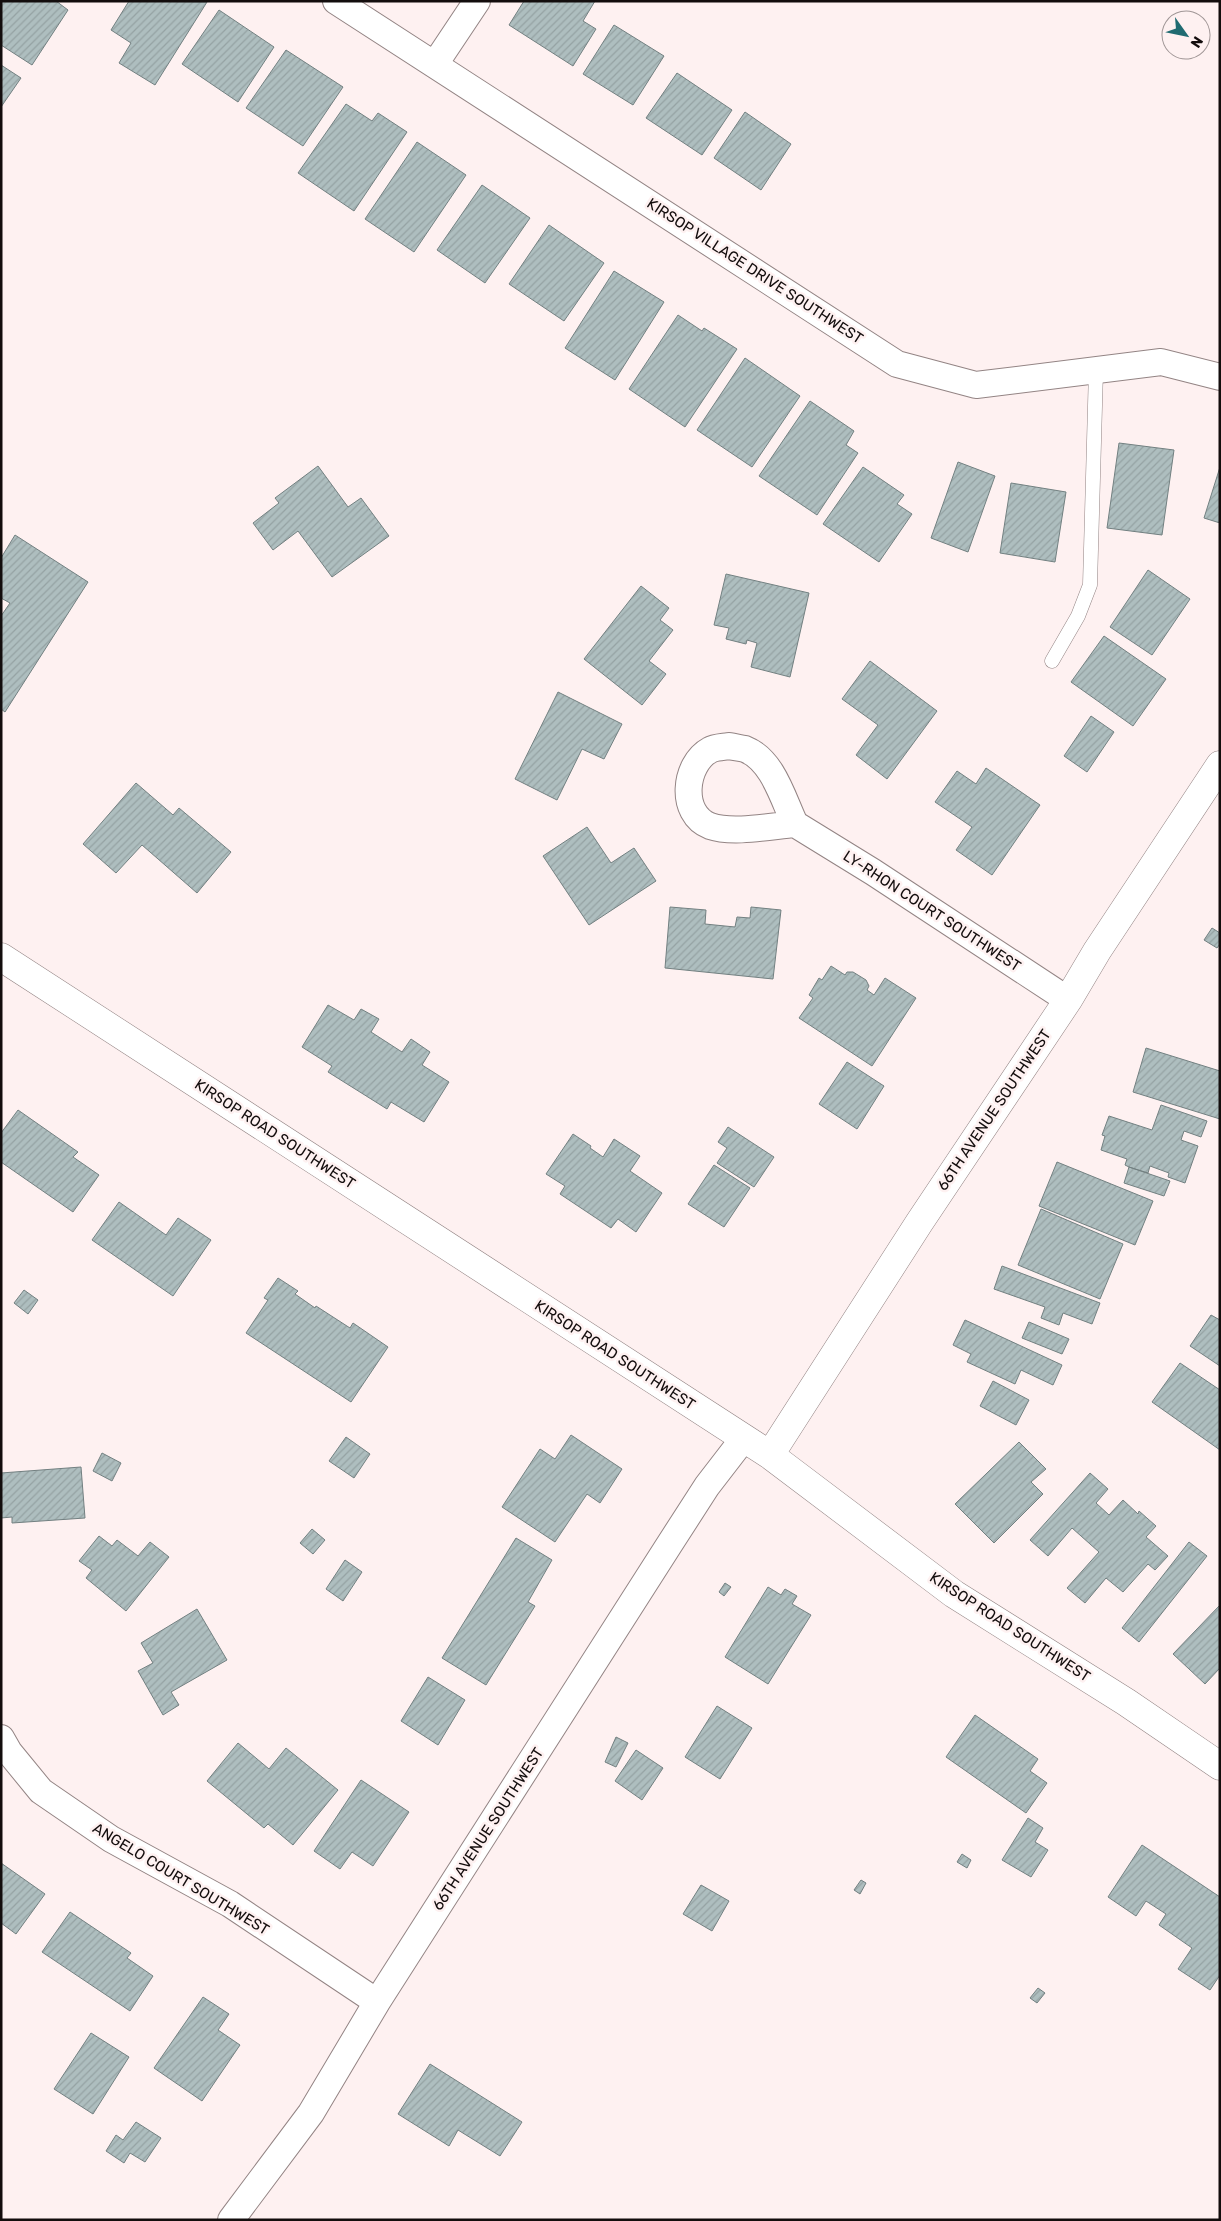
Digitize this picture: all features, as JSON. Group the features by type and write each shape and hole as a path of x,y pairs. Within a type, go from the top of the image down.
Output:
{"street":[{"name":"KIRSOP VILLAGE DRIVE SOUTHWEST","path":"336,1 897,364 976,385 1160,362 1220,377"},
{"path":"435,64 477,1"},
{"name":"66TH AVENUE SOUTHWEST","path":"770,1455 918,1223 1068,1000 1102,943 1220,765"},
{"name":"LY-RHON COURT SOUTHWEST","path":"795,824 881,877 1068,1000"},
{"name":"KIRSOP ROAD SOUTHWEST","path":"1,957 770,1455 954,1594 1126,1702 1220,1766"},
{"name":"66TH AVENUE SOUTHWEST","path":"231,2220 310,2113 377,2002 674,1538 708,1486 744,1438"},
{"name":"ANGELO COURT SOUTHWEST","path":"1,1738 9,1752 41,1791 111,1839 230,1904 377,2002"}],"lane":[{"path":"1052,660 1078,616 1090,585 1096,370"}],"building":[{"path":"1,1 56,1 68,10 32,65 1,45"},
{"path":"129,1 207,2 155,85 119,63 131,43 111,30"},
{"path":"524,1 595,1 583,21 596,29 573,66 509,25"},
{"path":"219,10 274,47 238,102 182,64"},
{"path":"614,25 664,56 633,105 583,74"},
{"path":"286,50 343,87 303,146 246,108"},
{"path":"1,65 21,78 1,107"},
{"path":"677,73 732,110 702,155 646,118"},
{"path":"346,104 372,121 378,113 407,132 354,211 298,173"},
{"path":"745,112 791,144 761,190 714,158"},
{"path":"417,142 466,175 414,252 365,219"},
{"path":"482,185 530,218 485,283 437,250"},
{"path":"549,225 604,263 564,321 509,284"},
{"path":"614,271 664,302 615,380 565,348"},
{"path":"678,315 702,331 704,328 737,349 685,427 629,389"},
{"path":"745,358 800,396 752,467 697,430"},
{"path":"810,401 854,431 846,445 858,453 817,515 759,476"},
{"path":"1119,443 1174,450 1162,535 1107,528"},
{"path":"958,462 995,476 968,552 931,538"},
{"path":"318,466 348,507 361,498 389,536 332,577 298,531 273,550 253,523 279,503 275,498"},
{"path":"863,467 904,495 897,504 912,514 879,562 823,524"},
{"path":"1220,467 1220,523 1204,518"},
{"path":"1011,483 1066,492 1055,562 1000,553"},
{"path":"15,535 88,582 5,712 1,709 1,616 10,603 1,598 1,558"},
{"path":"1148,570 1190,599 1152,655 1110,627"},
{"path":"726,574 809,593 790,677 751,667 757,643 747,640 746,644 726,639 729,628 714,625"},
{"path":"641,586 669,608 660,620 673,630 649,661 666,674 642,705 584,659"},
{"path":"1104,636 1166,679 1133,726 1071,682"},
{"path":"870,661 937,711 887,779 856,755 878,725 842,699"},
{"path":"558,692 622,724 604,759 582,749 557,800 515,779"},
{"path":"1091,716 1114,732 1087,772 1064,756"},
{"path":"986,768 1040,805 992,875 956,850 972,827 935,802 957,771 976,784"},
{"path":"136,783 173,815 179,808 231,852 197,893 142,845 116,873 83,844"},
{"path":"587,827 611,863 634,848 656,881 589,925 543,856"},
{"path":"670,907 706,910 705,924 735,927 737,917 750,918 751,907 781,910 773,979 665,968"},
{"path":"1212,928 1220,933 1220,944 1217,948 1204,940"},
{"path":"831,966 845,975 847,972 853,972 866,980 869,986 867,990 874,995 885,978 916,998 872,1066 799,1018 813,998 809,995 819,978 822,980"},
{"path":"328,1005 354,1020 361,1009 379,1019 371,1032 402,1052 411,1039 430,1052 422,1065 449,1082 424,1122 391,1102 387,1109 328,1072 332,1066 302,1047"},
{"path":"1146,1048 1220,1071 1220,1119 1133,1092"},
{"path":"847,1062 884,1086 857,1129 819,1104"},
{"path":"1161,1105 1207,1121 1201,1137 1184,1131 1181,1140 1198,1146 1185,1183 1168,1177 1169,1173 1150,1166 1148,1173 1129,1167 1125,1165 1127,1159 1101,1150 1105,1136 1102,1135 1109,1116 1152,1130"},
{"path":"18,1110 78,1152 73,1157 99,1175 73,1212 1,1162 1,1133"},
{"path":"728,1127 774,1157 754,1187 717,1163 727,1148 718,1142"},
{"path":"573,1134 603,1157 614,1139 640,1156 630,1171 662,1193 636,1232 618,1219 611,1228 560,1194 565,1186 546,1174"},
{"path":"1057,1162 1153,1201 1135,1245 1039,1206"},
{"path":"714,1165 750,1188 724,1227 688,1204"},
{"path":"1129,1167 1170,1181 1164,1196 1124,1183"},
{"path":"119,1202 166,1235 178,1218 211,1240 173,1296 92,1240"},
{"path":"1041,1209 1123,1244 1100,1299 1018,1265"},
{"path":"1002,1266 1100,1303 1092,1324 1063,1313 1059,1325 1041,1318 1045,1307 994,1289"},
{"path":"278,1278 298,1291 295,1294 315,1308 316,1306 350,1328 353,1323 388,1347 351,1402 246,1333 268,1300 264,1298"},
{"path":"24,1290 38,1300 28,1314 14,1303"},
{"path":"1211,1315 1220,1320 1220,1366 1190,1346"},
{"path":"965,1320 1062,1365 1053,1385 1021,1370 1015,1384 967,1362 971,1354 953,1345"},
{"path":"1029,1322 1069,1339 1062,1354 1022,1338"},
{"path":"1180,1363 1220,1390 1220,1450 1152,1402"},
{"path":"993,1381 1029,1400 1016,1425 980,1406"},
{"path":"571,1435 622,1469 600,1503 587,1494 555,1542 502,1507 540,1449 555,1459"},
{"path":"346,1437 370,1454 354,1478 329,1461"},
{"path":"1019,1442 1046,1469 1031,1482 1043,1494 994,1543 955,1504"},
{"path":"102,1453 121,1463 112,1481 93,1471"},
{"path":"81,1467 85,1518 12,1523 12,1517 1,1518 1,1473"},
{"path":"1090,1473 1108,1489 1096,1503 1109,1515 1123,1500 1138,1514 1139,1511 1156,1526 1146,1537 1168,1556 1155,1570 1148,1564 1123,1592 1106,1578 1085,1603 1067,1588 1099,1552 1072,1528 1048,1556 1030,1540"},
{"path":"312,1529 325,1540 313,1554 300,1543"},
{"path":"99,1536 112,1546 117,1540 138,1556 150,1542 169,1557 126,1611 86,1578 92,1570 79,1561"},
{"path":"516,1538 552,1560 528,1602 535,1606 486,1685 442,1658"},
{"path":"1189,1542 1207,1556 1139,1642 1122,1628"},
{"path":"345,1560 362,1572 343,1601 326,1589"},
{"path":"725,1583 731,1587 724,1596 719,1592"},
{"path":"768,1587 781,1595 785,1589 797,1596 792,1604 811,1615 768,1684 725,1657"},
{"path":"1220,1605 1220,1668 1205,1684 1173,1654"},
{"path":"197,1609 227,1660 171,1692 179,1705 163,1715 138,1671 153,1663 141,1643"},
{"path":"428,1677 465,1700 438,1745 401,1721"},
{"path":"717,1706 752,1728 720,1779 685,1757"},
{"path":"975,1715 1038,1759 1030,1771 1047,1783 1026,1813 946,1757"},
{"path":"616,1737 628,1743 616,1767 605,1762"},
{"path":"238,1743 269,1769 286,1748 338,1790 293,1845 268,1824 264,1828 207,1781"},
{"path":"636,1750 663,1768 642,1800 615,1781"},
{"path":"361,1780 409,1812 373,1866 352,1852 340,1869 314,1851"},
{"path":"1028,1818 1043,1828 1035,1842 1048,1850 1031,1877 1002,1860"},
{"path":"1142,1845 1220,1897 1220,1975 1210,1990 1178,1969 1192,1948 1159,1925 1166,1914 1146,1901 1136,1916 1108,1897"},
{"path":"962,1854 971,1860 967,1868 957,1862"},
{"path":"1,1863 45,1894 16,1934 1,1923"},
{"path":"861,1880 866,1883 860,1894 854,1890"},
{"path":"701,1885 729,1901 712,1931 683,1914"},
{"path":"70,1912 131,1953 127,1958 153,1976 130,2011 42,1952"},
{"path":"1038,1988 1045,1993 1037,2003 1030,1998"},
{"path":"203,1997 229,2014 218,2030 240,2045 202,2101 154,2068"},
{"path":"91,2033 129,2057 93,2114 54,2089"},
{"path":"430,2064 522,2122 500,2156 458,2130 449,2146 398,2114"},
{"path":"136,2122 161,2138 145,2162 130,2153 124,2163 106,2151 116,2135 123,2140"}]}
